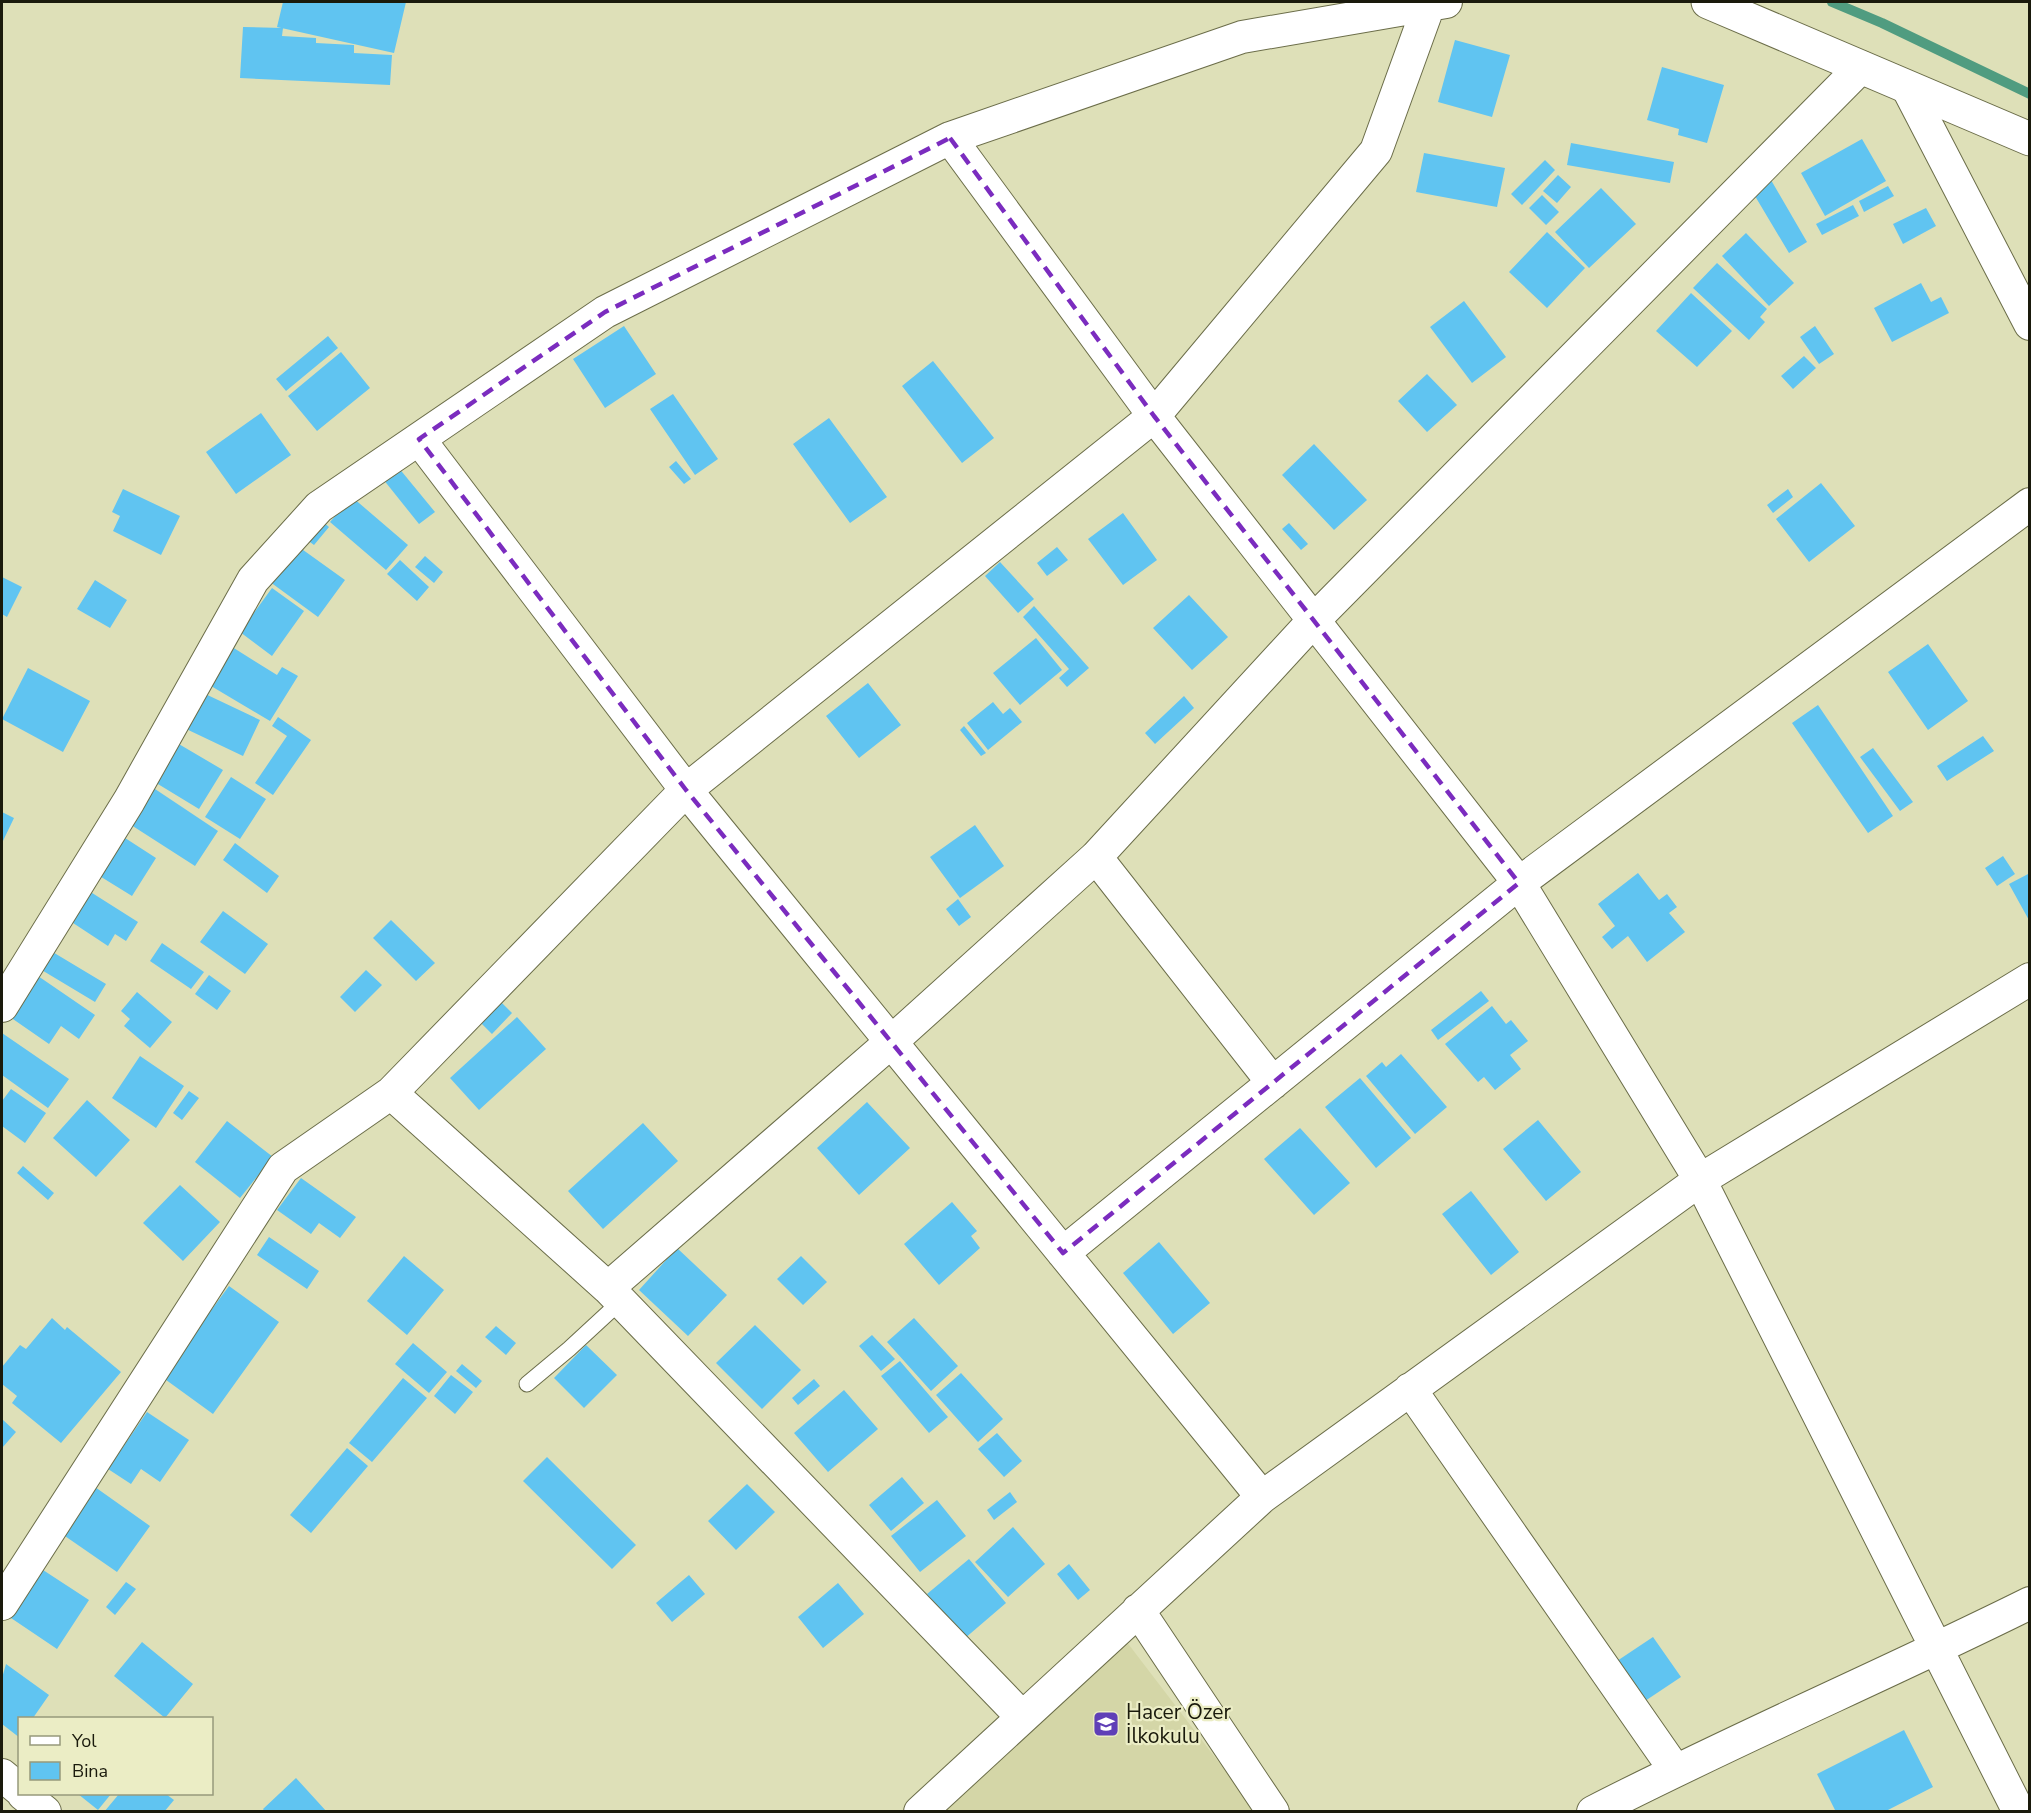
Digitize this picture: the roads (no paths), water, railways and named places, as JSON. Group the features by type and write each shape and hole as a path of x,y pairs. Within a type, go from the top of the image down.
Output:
{"street":[{"path":"1708,2 2030,139"},
{"path":"2,1006 129,801 253,580 319,507 605,312 950,138 1242,37 1436,3"},
{"path":"2,1604 283,1168 391,1093 686,790 1154,416 1376,152 1436,3"},
{"path":"614,1294 1095,857 1314,620 1862,67"},
{"path":"1907,87 2030,324"},
{"path":"950,138 1154,416 1519,883 1700,1180 2019,1812"},
{"path":"419,439 686,790 1262,1497"},
{"path":"1063,1253 1519,883 2030,504"},
{"path":"1095,857 1273,1083"},
{"path":"920,1812 1262,1497 1700,1180 2030,980"},
{"path":"391,1093 614,1294 1022,1717"},
{"path":"1410,1389 1675,1770"},
{"path":"1593,1812 1675,1770 1937,1649 2030,1603"},
{"path":"1138,1610 1274,1812"},
{"path":"2,1775 18,1788"},
{"path":"24,1795 45,1812"}],"lane":[{"path":"527,1384 569,1350 614,1294"}],"waterway":[{"path":"1832,2 1882,23 2030,94"}],"place":[{"name":"Hacer Özer İlkokulu","path":"1106,1724"}]}
